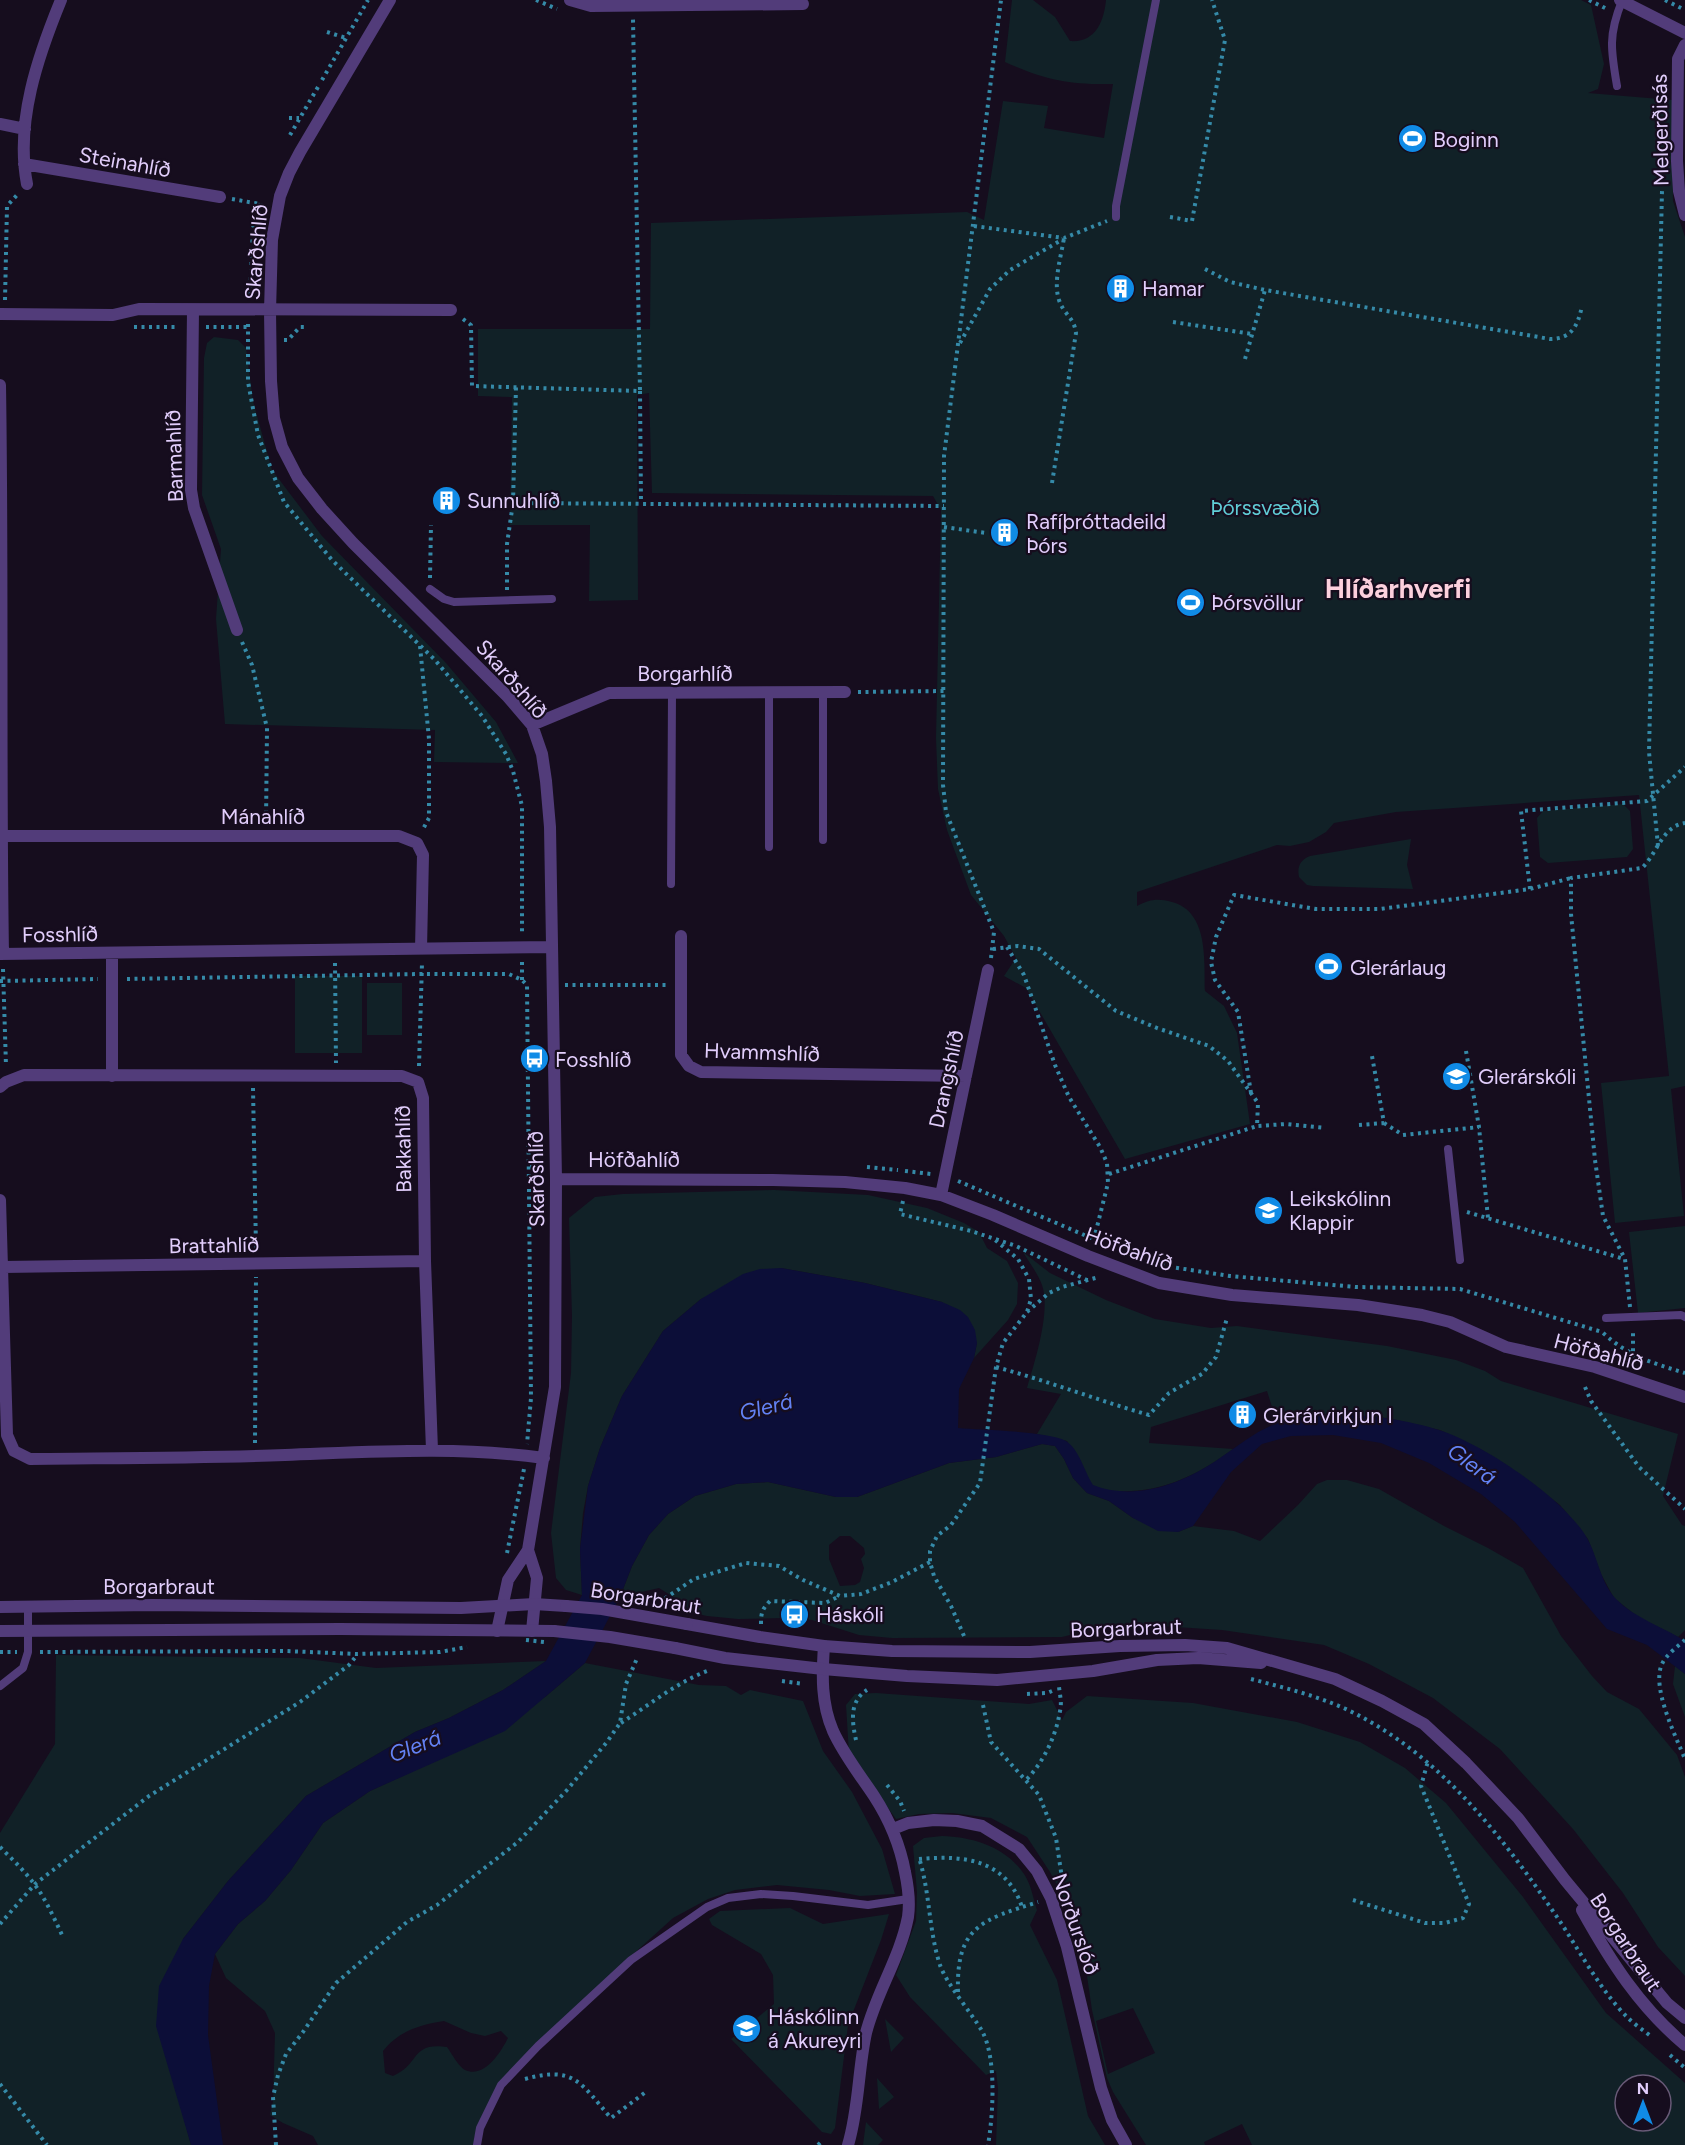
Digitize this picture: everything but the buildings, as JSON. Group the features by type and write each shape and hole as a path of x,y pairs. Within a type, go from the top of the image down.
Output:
{"street":[{"path":"27,184 24,164 25,129 29,104 40,57 61,0"},
{"name":"Skarðshlíð","path":"390,0 289,173 280,196 272,240 270,311 274,418 282,447 298,478 322,509 353,543 508,697 532,725 542,754 550,827 556,1172 555,1387 528,1550 508,1580 497,1631"},
{"path":"570,0 591,6 803,4"},
{"path":"1621,0 1643,5 1672,27 1685,33"},
{"name":"Melgerðisás","path":"1685,45 1678,59 1677,161 1679,191 1685,215"},
{"path":"0,124 25,129"},
{"name":"Steinahlíð","path":"24,164 220,197"},
{"path":"0,314 113,315 139,309 451,310"},
{"name":"Barmahlíð","path":"193,310 191,490 194,508 237,630"},
{"path":"0,385 2,954"},
{"name":"Borgarhlíð","path":"532,725 609,693 845,692"},
{"name":"Mánahlíð","path":"1,836 399,836 417,843"},
{"path":"417,843 423,855 422,948"},
{"name":"Hvammshlíð","path":"681,936 681,1055 689,1066 701,1072 966,1076"},
{"name":"Fosshlíð","path":"2,954 552,947"},
{"path":"112,953 112,1076"},
{"name":"Drangshlíð","path":"941,1195 988,970"},
{"name":"Bakkahlíð","path":"3,1084 24,1075 402,1076 418,1082 423,1098 425,1261 432,1450"},
{"name":"Höfðahlíð","path":"556,1172 845,1182 904,1188 941,1195 1159,1283 1232,1295 1358,1305 1422,1315 1450,1322 1506,1347 1595,1368 1685,1397"},
{"path":"0,1200 7,1435 14,1451 30,1459 255,1456 432,1450 500,1452 544,1458"},
{"name":"Brattahlíð","path":"3,1267 425,1261"},
{"name":"Skarðshlíð","path":"528,1550 537,1578 529,1636"},
{"name":"Borgarbraut","path":"0,1607 461,1608 534,1604 602,1609 760,1637 824,1646 891,1651 1030,1652 1120,1646 1185,1645 1227,1648 1335,1679 1424,1724 1466,1763 1518,1818 1565,1880 1667,2003 1685,2018"},
{"name":"Borgarbraut","path":"0,1631 340,1629 497,1631 529,1636 554,1631 610,1637 725,1658 822,1669 996,1680 1093,1671 1157,1660 1198,1658 1283,1665"},
{"path":"824,1646 822,1686 833,1730 849,1761 875,1797 892,1829 905,1870 908,1899 908,1915 903,1934 870,2015 862,2049 848,2145"},
{"name":"Norðurslóð","path":"892,1829 908,1823 934,1820 957,1821 982,1826 1019,1849 1037,1871 1051,1899 1067,1947 1101,2088 1112,2120 1126,2145"},
{"name":"Borgarbraut","path":"1565,1880 1610,1960 1645,2008 1685,2045"}],"lane":[{"path":"1116,217 1116,206 1156,0"},
{"path":"1617,86 1611,47 1613,21 1621,0"},
{"path":"430,589 454,602 552,599"},
{"path":"769,692 769,847"},
{"path":"823,692 823,840"},
{"path":"671,884 672,693"},
{"path":"1448,1149 1460,1260"},
{"path":"1606,1318 1682,1315 1685,1317"},
{"path":"0,1686 23,1668 28,1652 28,1606"},
{"path":"477,2145 480,2128 501,2085 538,2046 631,1960 707,1907 728,1898 762,1894 868,1905 908,1899"}],"path":[{"path":"285,144 368,0"},
{"path":"988,970 994,932 946,812 943,785 944,456 1001,0"},
{"path":"1170,217 1192,221 1225,40 1212,0"},
{"path":"1665,0 1683,10 1672,27"},
{"path":"633,5 642,503"},
{"path":"327,32 346,38"},
{"path":"289,118 299,118"},
{"path":"1658,846 1649,766 1649,740 1662,181"},
{"path":"5,300 8,206 27,184"},
{"path":"264,196 253,228 247,340 248,382 258,435 284,502 332,560 435,660 482,716 506,754 522,806 522,980"},
{"path":"220,197 261,204"},
{"path":"958,347 990,289 1010,270 1064,238 1116,217"},
{"path":"974,226 1064,238"},
{"path":"1052,483 1076,333 1075,323 1062,308 1058,297 1064,238"},
{"path":"1205,269 1230,282 1264,290 1554,339 1574,330 1582,306"},
{"path":"1245,359 1264,290"},
{"path":"451,310 471,326"},
{"path":"1173,322 1252,334"},
{"path":"459,326 471,326"},
{"path":"471,326 472,386 640,391"},
{"path":"247,340 288,340 300,327 310,327"},
{"path":"507,600 507,544 513,503 516,387"},
{"path":"513,503 944,506"},
{"path":"944,527 986,533"},
{"path":"237,630 252,665 267,728 266,836"},
{"path":"417,843 429,818 429,739 420,646"},
{"path":"845,692 944,691"},
{"path":"1530,889 1521,811 1647,801 1685,767"},
{"path":"1251,1093 1238,1012 1215,980 1211,962 1216,937 1234,895 1316,909 1380,909 1530,889 1571,878 1642,867 1651,860 1669,830 1685,823"},
{"path":"1454,1208 1625,1259 1603,1216 1598,1182 1571,914 1571,878"},
{"path":"993,949 1017,946 1038,949 1116,1011 1209,1046 1228,1060 1258,1103 1257,1126"},
{"path":"1007,947 1023,975 1055,1065 1069,1097 1100,1147 1107,1163 1108,1173 1103,1206 1094,1239"},
{"path":"418,1082 422,948"},
{"path":"335,950 336,1076"},
{"path":"2,954 3,1084"},
{"path":"2,981 509,974 527,985 531,1398 526,1455 507,1555"},
{"path":"527,985 681,985"},
{"path":"1466,1051 1479,1127 1488,1218"},
{"path":"1372,1056 1384,1123"},
{"path":"1359,1125 1384,1123 1403,1135 1479,1127"},
{"path":"1108,1173 1257,1126 1286,1124 1324,1128"},
{"path":"530,1166 556,1172"},
{"path":"862,1167 945,1175 1106,1245"},
{"path":"907,1171 900,1214 971,1231 1016,1246 1089,1281 1062,1287 1049,1293 1027,1312 1003,1343 991,1390 980,1483 951,1525 937,1536 932,1544 930,1562 939,1588 951,1606 964,1636"},
{"path":"994,1239 1018,1259 1029,1279 1031,1299 1027,1312"},
{"path":"1122,1251 1171,1267 1230,1276 1356,1287 1417,1290 1460,1289 1602,1332 1619,1347 1633,1355 1685,1373"},
{"path":"996,1366 1049,1381 1149,1415 1169,1393 1202,1374 1216,1357 1227,1318"},
{"path":"1585,1387 1591,1401 1639,1467 1685,1509"},
{"path":"760,1637 760,1614 770,1601 825,1603 840,1596 861,1594 892,1582 930,1562"},
{"path":"659,1610 664,1599 694,1579 746,1563 779,1566 803,1580 840,1596"},
{"path":"515,1641 529,1636"},
{"path":"1685,1640 1662,1663 1658,1683 1685,1760"},
{"path":"0,1652 286,1651 357,1654 440,1652 471,1647"},
{"path":"621,1723 626,1684 640,1652"},
{"path":"0,1924 35,1884 149,1796 300,1702 349,1665 357,1654"},
{"path":"276,2145 273,2097 278,2075 286,2054 336,1983 407,1922 437,1905 518,1842 567,1790 621,1723 694,1676 714,1668"},
{"path":"1243,1677 1297,1691 1350,1711 1393,1736 1428,1761 1462,1794 1507,1846 1626,2017 1657,2042"},
{"path":"1027,1779 1038,1767 1051,1740 1061,1710 1059,1687 1066,1684"},
{"path":"983,1706 991,1742 1027,1779 1039,1795 1056,1838 1063,1886 1051,1899 987,1920 977,1927 961,1952 957,1970 958,1994 984,2034 991,2066 993,2116 988,2145"},
{"path":"1353,1900 1425,1923 1445,1923 1463,1918 1469,1904 1421,1786 1428,1761"},
{"path":"0,1847 35,1884 62,1935"},
{"path":"919,1859 950,1856 978,1861 1001,1874 1017,1892 1022,1907"},
{"path":"1664,2049 1685,2068"},
{"path":"501,2085 555,2073 569,2076 581,2084 611,2118 647,2091"},
{"path":"0,2084 47,2145"},
{"path":"818,2145 822,2141"}],"green space":[{"name":"Þórssvæðið","path":"1012,0 1033,0 1055,17 1070,41 1079,41 1092,35 1097,29 1103,16 1106,0 1581,0 1591,5 1604,64 1598,89 1588,93 1672,100 1673,201 1685,237 1685,1086 1671,1089 1684,1216 1615,1223 1601,1083 1669,1076 1639,795 1396,812 1334,823 1326,832 1309,842 1290,846 1277,845 1137,892 1137,906 1154,900 1162,900 1184,907 1193,916 1202,939 1205,991 1224,1006 1237,1033 1250,1124 1125,1159 1026,988 1004,976 1016,958 1004,936 971,895 947,830 938,789 936,738 941,510 933,496 652,493 649,393 637,395 638,600 589,601 590,525 510,525 512,397 478,396 478,329 650,329 651,223 967,212 984,220 1003,101 1048,106 1044,128 1104,138 1113,84 1084,84 1058,80 1005,62"},
{"path":"214,337 238,340 246,348 253,401 272,470 322,536 446,663 496,722 518,763 434,762 435,730 225,724 216,619 221,549 202,495 204,358 207,343"},
{"path":"1623,804 1630,811 1633,849 1627,857 1548,863 1540,857 1537,818 1543,811"},
{"path":"1411,839 1407,865 1413,889 1313,886 1307,885 1299,877 1300,864 1310,856"},
{"path":"295,976 362,976 362,1053 295,1053"},
{"path":"367,983 402,983 402,1035 367,1035"},
{"path":"774,1190 868,1195 927,1208 964,1223 979,1232 987,1248 1007,1261 1018,1283 1017,1304 1008,1320 974,1358 977,1343 942,1302 865,1283 781,1268 701,1299 663,1331 622,1396 600,1448 588,1486 580,1549 582,1595 566,1590 556,1578 551,1533 571,1373 569,1218 595,1197 623,1194"},
{"path":"1685,1226 1685,1308 1638,1313 1629,1232"},
{"path":"1023,1252 1050,1273 1106,1300 1155,1319 1211,1328 1237,1326 1387,1346 1456,1360 1485,1371 1501,1381 1678,1434 1663,1496 1682,1525 1685,1526 1685,1630 1678,1637 1638,1617 1614,1598 1601,1574 1588,1539 1560,1505 1482,1450 1440,1430 1388,1418 1316,1414 1277,1423 1267,1391 1151,1427 1149,1443 1233,1449 1206,1467 1177,1481 1147,1490 1114,1491 1094,1487 1086,1477 1067,1441 1037,1434 1061,1394 1027,1388 1041,1336 1045,1308 1042,1285"},
{"path":"1042,1444 1055,1446 1073,1478 1087,1493 1109,1501 1133,1518 1178,1532 1193,1526 1234,1531 1260,1541 1317,1484 1327,1480 1347,1480 1379,1489 1523,1568 1561,1636 1592,1676 1607,1692 1639,1709 1677,1755 1685,1777 1685,1976 1658,1947 1623,1893 1573,1829 1500,1749 1433,1698 1369,1664 1324,1645 1222,1630 1161,1626 1094,1629 1062,1637 892,1638 859,1635 812,1620 738,1619 707,1616 694,1613 659,1588 620,1597 632,1566 649,1535 668,1514 695,1496 736,1484 768,1482 836,1497 857,1497 949,1463 996,1457","holes":["840,1536 850,1536 864,1548 865,1554 861,1559 864,1568 860,1582 855,1585 840,1586 829,1559 829,1545"]},
{"path":"56,1655 300,1658 376,1668 546,1661 503,1690 449,1718 415,1732 306,1796 228,1881 183,1939 176,2088 191,2145 0,2145 0,1833 55,1744"},
{"path":"585,1663 699,1685 726,1686 741,1695 750,1690 803,1701 823,1751 852,1792 882,1849 895,1894 860,1896 829,1890 777,1885 735,1890 708,1899 673,1918 522,2059 489,2104 474,2138 474,2145 318,2145 313,2136 270,2115 273,2101 275,2033 265,2011 226,1978 215,1954 238,1924 265,1901 291,1870 323,1823 370,1791 409,1773 545,1697","holes":["444,2021 471,2033 485,2036 501,2031 508,2038 491,2063 479,2071 465,2070 447,2047 435,2046 421,2051 408,2066 393,2076 385,2073 383,2051 396,2038 410,2030"]},
{"path":"1675,1666 1685,1674 1685,1717 1673,1684"},
{"path":"876,1693 1029,1704 1052,1700 1062,1720 1066,1712 1087,1696 1193,1703 1297,1722 1360,1742 1405,1768 1446,1803 1523,1897 1606,2013 1685,2083 1685,2145 1252,2145 1242,2124 1204,2142 1205,2145 1146,2145 1113,2092 1107,2078 1092,2010 1080,1928 1050,1872 1027,1837 991,1818 952,1813 919,1814 896,1819 849,1754 846,1705 855,1694","holes":["1133,2008 1155,2053 1108,2074 1096,2021"]},
{"path":"942,1836 977,1841 998,1850 1017,1865 1026,1878 1037,1910 1030,1925 1057,1980 1088,2116 1105,2145 996,2145 998,2088 996,2071 986,2075 910,1997 896,1975 916,1921 917,1892 913,1846 924,1838"},
{"path":"790,1908 823,1924 889,1914 848,2025 835,2128 831,2134 822,2132 731,2039 774,2004 773,1975 761,1954 712,1925 709,1919 720,1911"},
{"path":"885,2019 904,2038 891,2052"},
{"path":"877,2078 894,2097 879,2109"},
{"path":"866,2122 883,2140 878,2145 863,2145"}],"water":[{"name":"Glerá","path":"781,1268 865,1283 942,1302 960,1310 968,1317 975,1330 977,1343 974,1358 959,1389 958,1428 1030,1433 1066,1441 1078,1455 1093,1485 1109,1490 1143,1491 1175,1482 1206,1467 1263,1430 1296,1418 1337,1414 1380,1417 1421,1425 1457,1437 1521,1474 1576,1522 1591,1545 1606,1585 1616,1599 1641,1617 1685,1641 1685,1674 1647,1645 1607,1629 1515,1522 1481,1494 1429,1463 1381,1443 1333,1435 1291,1436 1262,1444 1231,1472 1193,1526 1178,1532 1158,1531 1133,1518 1109,1501 1087,1493 1073,1478 1055,1446 1042,1444 996,1457 949,1463 857,1497 836,1497 768,1482 736,1484 695,1496 668,1514 649,1535 585,1663 505,1731 370,1791 323,1823 291,1870 265,1901 238,1924 215,1954 209,1986 208,2035 223,2145 191,2145 156,2026 159,1986 183,1939 228,1881 306,1796 415,1732 449,1718 503,1690 546,1661 582,1595 580,1549 588,1486 600,1448 622,1396 663,1331 701,1299 743,1274 760,1269"}],"place":[{"name":"Boginn","path":"1412,139"},
{"name":"Hamar","path":"1121,288"},
{"name":"Sunnuhlíð","path":"446,500"},
{"name":"Rafíþróttadeild Þórs","path":"1005,533"},
{"name":"Þórsvöllur","path":"1190,602"},
{"name":"Glerárlaug","path":"1329,967"},
{"name":"Fosshlíð","path":"534,1059"},
{"name":"Glerárskóli","path":"1457,1076"},
{"name":"Leikskólinn Klappir","path":"1268,1210"},
{"name":"Glerárvirkjun I","path":"1242,1415"},
{"name":"Háskóli","path":"795,1614"},
{"name":"Háskólinn á Akureyri","path":"747,2028"}],"district":[{"name":"Hlíðarhverfi","path":"1398,588"}]}
